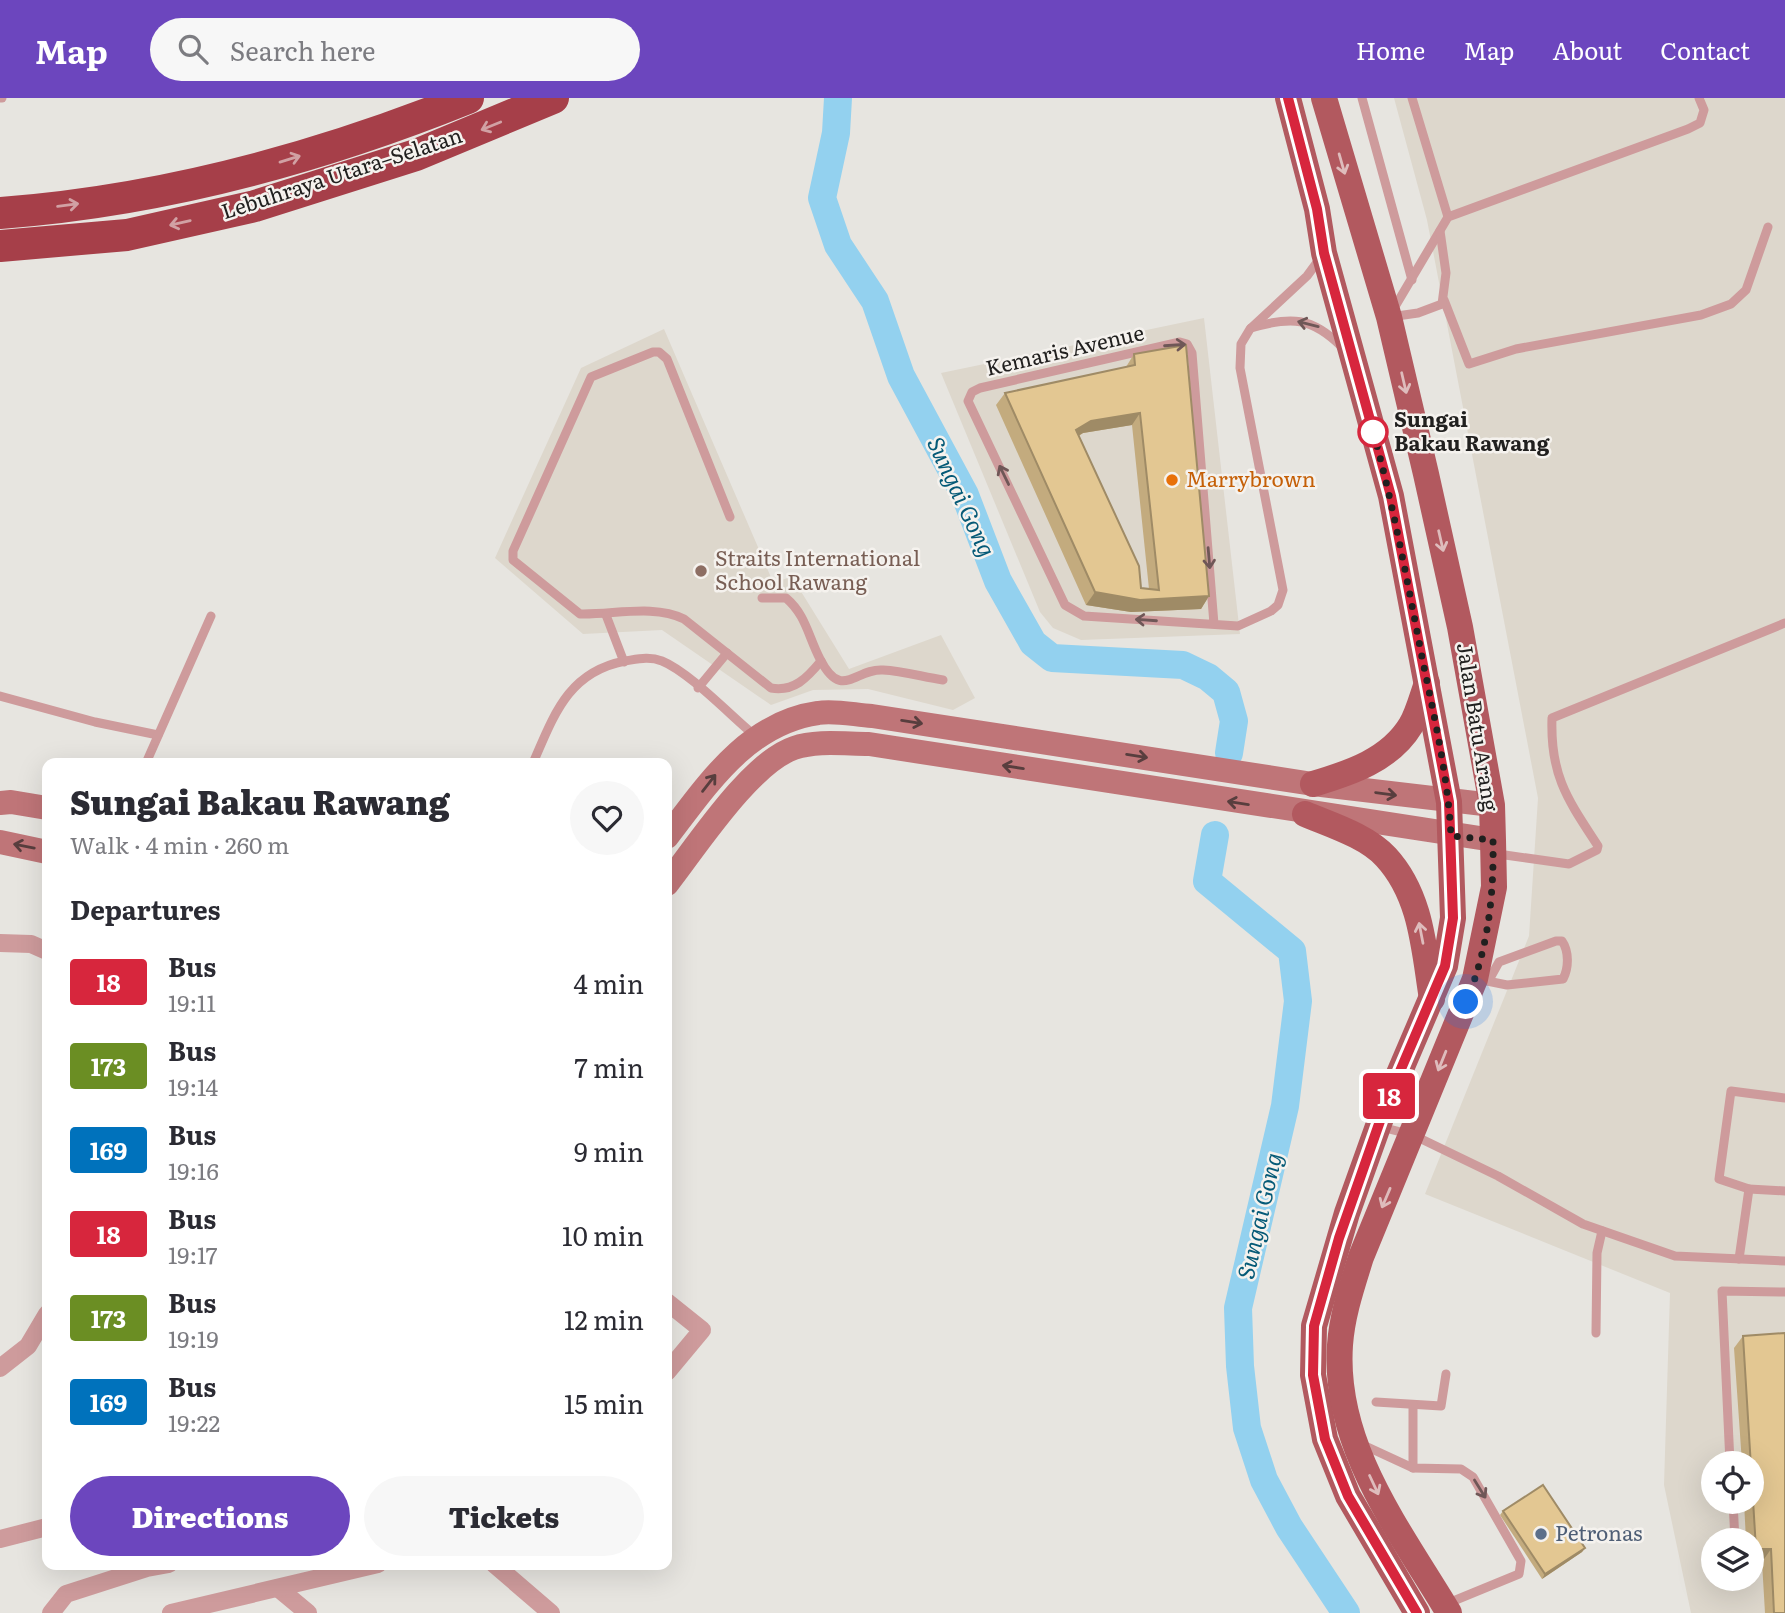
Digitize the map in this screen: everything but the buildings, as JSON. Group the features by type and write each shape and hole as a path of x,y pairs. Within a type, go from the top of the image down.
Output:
{"highway":[{"name":"Lebuhraya Utara–Selatan","path":"0,213 132,197 243,173 398,126 468,98"},
{"name":"Lebuhraya Utara–Selatan","path":"0,246 127,235 255,206 416,155 553,98"}],"main road":[{"name":"Jalan Batu Arang","path":"1288,98 1317,209 1324,253 1391,496 1449,802 1453,918 1445,966 1378,1126 1323,1289 1314,1326 1313,1375 1325,1439 1348,1496 1417,1613"},
{"name":"Jalan Batu Arang","path":"1324,98 1389,317 1460,627 1492,805 1491,908 1482,980 1361,1257 1347,1303 1340,1345 1341,1391 1353,1441 1385,1510 1446,1609"},
{"path":"1313,784 1345,774 1390,752 1412,724 1427,681"},
{"path":"1306,814 1347,832 1385,856 1412,893 1432,1001"}],"street":[{"path":"672,830 718,770 756,737 818,712 872,716 1313,784 1492,805"},
{"path":"672,878 740,791 773,758 795,747 821,743 869,744 1451,836 1493,847"},
{"path":"0,803 42,807"},
{"path":"0,842 42,851"},
{"path":"0,943 31,944 42,949"},
{"path":"672,1306 702,1330 672,1366"},
{"path":"0,1368 28,1346 42,1322"},
{"path":"0,1539 42,1529"},
{"path":"51,1613 66,1594 141,1570"},
{"path":"171,1613 352,1570"},
{"path":"501,1570 551,1613"},
{"path":"278,1588 308,1613"}],"lane":[{"path":"1362,98 1412,280"},
{"path":"1412,98 1448,217"},
{"path":"1389,317 1448,217 1688,129 1700,123 1704,110 1699,98"},
{"path":"1440,231 1446,273 1444,300 1469,364 1516,349 1701,315 1731,304 1746,290 1768,228"},
{"path":"1250,329 1307,276 1324,253"},
{"path":"1389,317 1437,308 1444,300"},
{"path":"1250,329 1272,322 1299,321 1323,328 1354,358"},
{"name":"Kemaris Avenue","path":"1214,624 1192,353 1187,344 1180,342 972,392 968,401 1065,605 1084,616 1238,626 1271,611 1278,605 1283,590 1240,368 1241,344 1250,329"},
{"path":"730,517 664,355 653,352 592,377 513,551 513,560 572,611 606,615 672,612 771,688 783,690 805,680 821,661"},
{"path":"762,598 786,598 800,610 821,661 836,680 849,682 880,669 943,680"},
{"path":"606,615 624,662"},
{"path":"148,758 211,617"},
{"path":"1493,847 1569,864 1597,850 1598,846 1566,794 1551,747 1552,718 1785,623"},
{"path":"698,688 727,653"},
{"path":"535,758 551,721 575,683 610,664 648,657 664,662 698,688 756,737 773,758"},
{"path":"0,696 58,713 158,735"},
{"path":"1556,941 1562,941 1567,948 1567,971 1563,979 1507,985 1482,980 1499,962 1556,941"},
{"path":"1785,1098 1731,1091 1719,1180 1749,1189 1785,1191"},
{"path":"1378,1126 1413,1135 1498,1176 1583,1224 1675,1256 1785,1261"},
{"path":"1739,1259 1749,1189"},
{"path":"1596,1333 1597,1253 1602,1231"},
{"path":"1730,1451 1722,1291 1785,1292"},
{"path":"1376,1402 1441,1406 1446,1374"},
{"path":"1413,1405 1413,1468"},
{"path":"1353,1441 1413,1468 1461,1469 1473,1477 1521,1561 1519,1574 1446,1609"}],"shaded area":[{"path":"1394,98 1785,98 1785,1613 1691,1613 1664,1485 1670,1293 1425,1194 1529,936 1538,798 1427,220"},
{"path":"1204,318 1240,634 1081,640 1053,628 1040,612 941,373"},
{"path":"664,329 773,582 792,577 849,669 941,635 975,698 953,710 868,689 813,690 771,705 662,630 583,634 495,558 581,368"}],"waterway":[{"name":"Sungai Gong","path":"838,98 836,133 822,198 838,245 875,301 901,376 965,495 998,581 1033,643 1052,658 1183,665 1208,677 1226,692 1234,721 1229,753"},
{"name":"Sungai Gong","path":"1215,835 1207,881 1292,951 1298,1001 1285,1106 1238,1308 1240,1366 1247,1428 1264,1480 1289,1527 1346,1613"}],"bus line":[{"name":"18","path":"1288,98 1317,209 1324,253 1391,496 1449,802 1453,918 1445,966 1386,1104 1347,1213 1314,1326 1313,1375 1325,1439 1348,1496 1417,1613"}],"place":[{"name":"Sungai Bakau Rawang","path":"1373,432"},
{"name":"Marrybrown","path":"1172,480"},
{"name":"Straits International School Rawang","path":"701,571"},
{"name":"Petronas","path":"1541,1534"}],"route":[{"path":"1373,432 1372,427 1391,496 1427,681 1449,802 1451,836 1493,840 1494,887 1488,929 1466,1002"}]}
